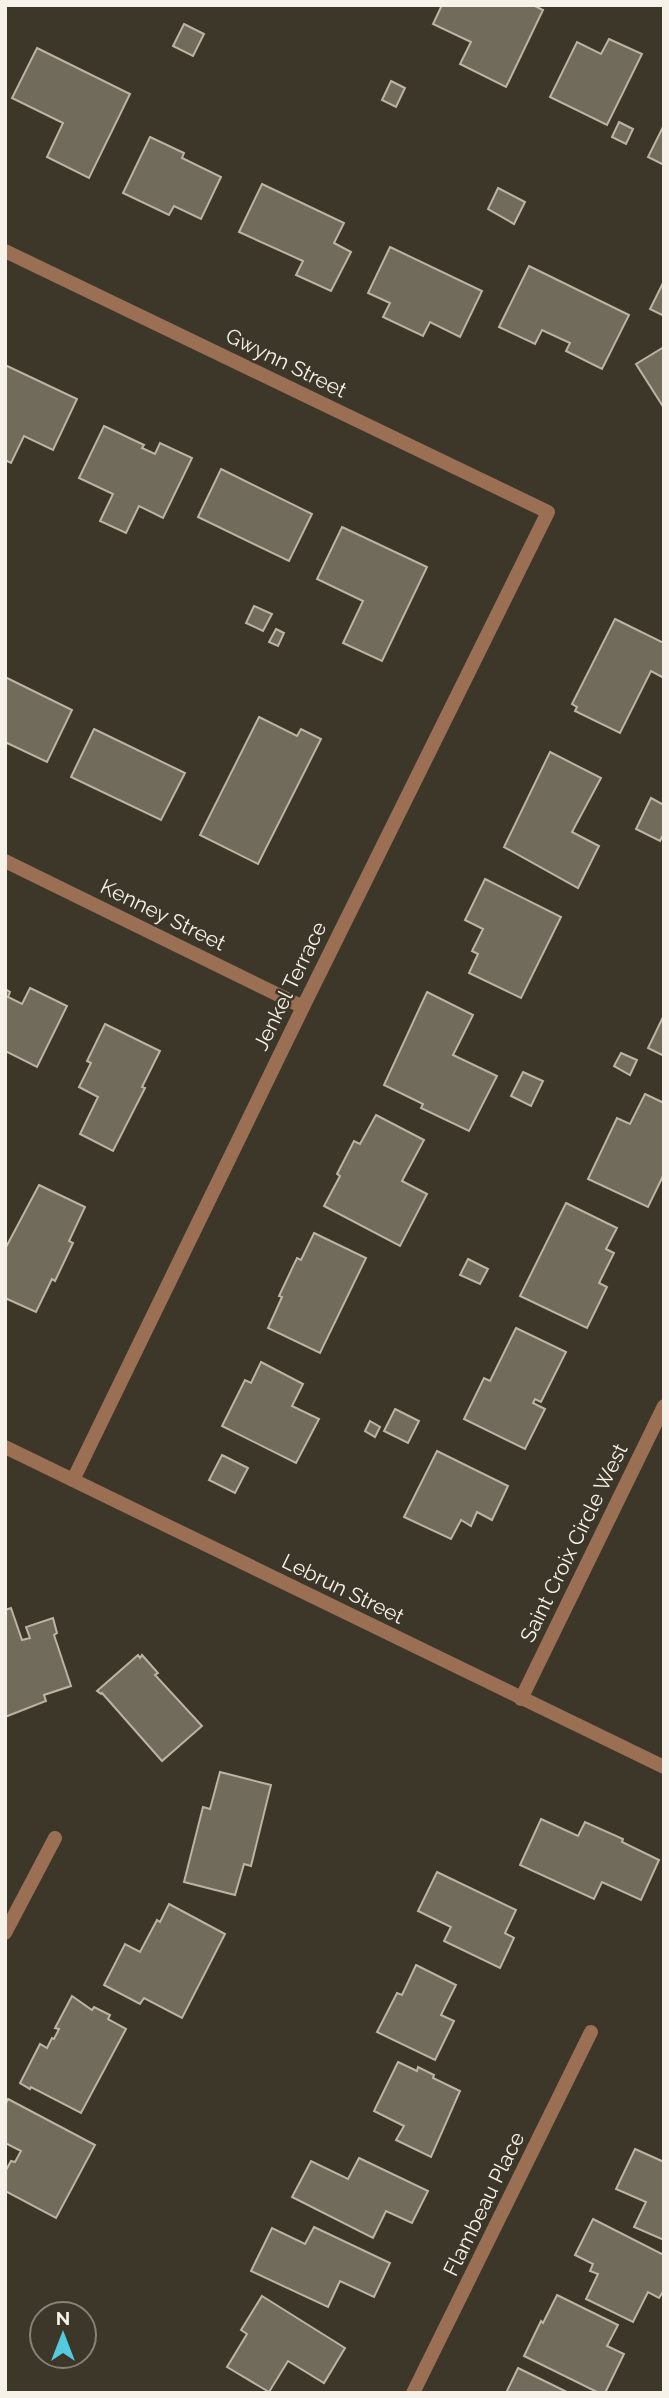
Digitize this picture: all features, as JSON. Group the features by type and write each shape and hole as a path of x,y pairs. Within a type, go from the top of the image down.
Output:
{"street":[{"name":"Gwynn Street","path":"5,251 548,512"},
{"name":"Jenkel Terrace","path":"73,1480 548,512"},
{"name":"Kenney Street","path":"5,861 303,1007"},
{"name":"Saint Croix Circle West","path":"521,1699 664,1406"},
{"name":"Lebrun Street","path":"5,1447 664,1767"},
{"path":"5,1933 55,1838"},
{"name":"Flambeau Place","path":"413,2393 591,2032"}],"building":[{"path":"442,5 533,5 543,10 506,87 460,64 471,42 433,24"},
{"path":"184,24 204,34 193,56 173,46"},
{"path":"609,39 642,54 607,125 550,97 577,42 601,54"},
{"path":"37,48 130,94 89,178 47,157 63,123 12,98"},
{"path":"391,81 405,88 396,107 382,100"},
{"path":"619,122 633,129 626,144 612,137"},
{"path":"664,125 664,165 648,157"},
{"path":"150,137 184,153 182,158 221,177 201,219 174,206 169,215 123,193"},
{"path":"262,184 344,223 334,243 351,252 331,291 296,275 303,261 239,232"},
{"path":"498,188 525,202 514,224 488,209"},
{"path":"390,247 482,291 460,337 430,322 423,336 383,317 390,303 368,293"},
{"path":"529,266 629,315 602,369 566,351 570,343 542,330 535,344 499,327"},
{"path":"664,281 664,316 650,309"},
{"path":"664,347 664,408 636,364"},
{"path":"5,365 77,399 53,450 24,436 11,463 5,460"},
{"path":"104,426 144,445 142,448 155,454 160,443 192,458 163,518 139,506 126,533 100,521 113,494 79,478"},
{"path":"221,469 312,514 289,561 198,517"},
{"path":"342,527 427,567 382,661 343,643 363,601 317,579"},
{"path":"254,606 272,614 263,631 246,623"},
{"path":"615,619 664,643 664,678 651,671 620,733 575,711 577,707 572,704"},
{"path":"276,629 284,633 278,646 269,642"},
{"path":"5,677 72,710 47,762 5,742"},
{"path":"259,717 297,736 301,729 321,739 258,864 200,835"},
{"path":"94,729 185,773 161,820 71,777"},
{"path":"550,752 601,778 572,832 599,846 578,888 504,847"},
{"path":"651,798 664,805 664,833 660,841 636,829"},
{"path":"485,879 561,917 521,998 469,973 478,954 472,951 483,929 465,920"},
{"path":"30,988 67,1006 37,1067 5,1051 5,989 10,992 8,997 22,1004"},
{"path":"427,992 473,1015 453,1055 497,1076 469,1131 421,1108 423,1104 384,1085"},
{"path":"664,1015 664,1056 648,1048"},
{"path":"105,1024 160,1051 142,1087 145,1088 113,1151 80,1134 98,1097 79,1087 91,1063 87,1061"},
{"path":"621,1053 637,1060 630,1075 614,1066"},
{"path":"523,1072 543,1081 531,1106 511,1096"},
{"path":"645,1094 664,1103 664,1174 648,1207 588,1179 617,1118 630,1124"},
{"path":"376,1115 424,1140 402,1181 427,1194 400,1246 324,1206 354,1141 360,1144"},
{"path":"39,1185 85,1207 69,1241 73,1243 36,1312 5,1298 5,1249"},
{"path":"566,1203 617,1228 606,1249 614,1253 599,1283 607,1287 587,1328 520,1296"},
{"path":"314,1233 366,1258 320,1353 268,1328 297,1258 301,1260"},
{"path":"468,1259 488,1269 480,1284 460,1275"},
{"path":"516,1328 566,1352 541,1402 535,1399 533,1403 545,1409 525,1449 464,1419 484,1378 490,1381"},
{"path":"261,1362 303,1384 292,1406 319,1419 296,1463 222,1426 245,1380 251,1383"},
{"path":"395,1409 419,1421 408,1443 384,1431"},
{"path":"370,1421 380,1427 375,1437 365,1431"},
{"path":"437,1451 508,1486 492,1520 477,1512 471,1526 461,1520 451,1539 404,1517"},
{"path":"222,1455 248,1468 235,1493 209,1480"},
{"path":"11,1608 22,1640 30,1638 26,1627 53,1618 57,1633 54,1635 71,1686 44,1695 46,1701 5,1717 5,1610"},
{"path":"138,1655 140,1658 142,1655 158,1673 155,1675 202,1726 162,1761 102,1693 97,1691"},
{"path":"220,1772 271,1785 251,1866 244,1864 235,1895 184,1882 203,1807 210,1809"},
{"path":"541,1819 578,1836 585,1822 623,1839 622,1842 659,1860 641,1900 602,1882 594,1899 520,1865"},
{"path":"437,1872 516,1910 505,1933 514,1938 500,1968 444,1941 451,1927 418,1911"},
{"path":"169,1904 225,1934 182,2018 144,1998 140,2004 104,1985 125,1944 140,1952"},
{"path":"416,1965 456,1985 441,2015 454,2021 435,2060 377,2032 397,1993 402,1995"},
{"path":"72,1996 92,2010 94,2007 110,2015 108,2019 126,2029 81,2113 20,2083 40,2044 47,2048 52,2038 54,2039 59,2029 55,2028"},
{"path":"398,2062 417,2071 418,2067 434,2075 433,2078 460,2091 431,2157 396,2140 404,2126 374,2111"},
{"path":"8,2099 95,2145 56,2218 5,2191 5,2172 21,2151 5,2143 5,2105"},
{"path":"635,2149 664,2162 664,2240 634,2227 646,2202 616,2189"},
{"path":"359,2158 428,2191 412,2223 386,2211 373,2238 292,2197 311,2161 348,2179"},
{"path":"593,2219 664,2255 664,2290 659,2298 648,2292 633,2322 586,2299 598,2274 590,2271 593,2264 575,2255"},
{"path":"314,2227 390,2263 374,2297 340,2281 328,2307 251,2271 272,2228 305,2244"},
{"path":"557,2295 618,2325 607,2346 624,2354 605,2393 599,2393 524,2356"},
{"path":"262,2296 345,2348 324,2383 288,2361 269,2392 227,2367 247,2334 241,2330"},
{"path":"518,2368 569,2393 506,2393"}]}
